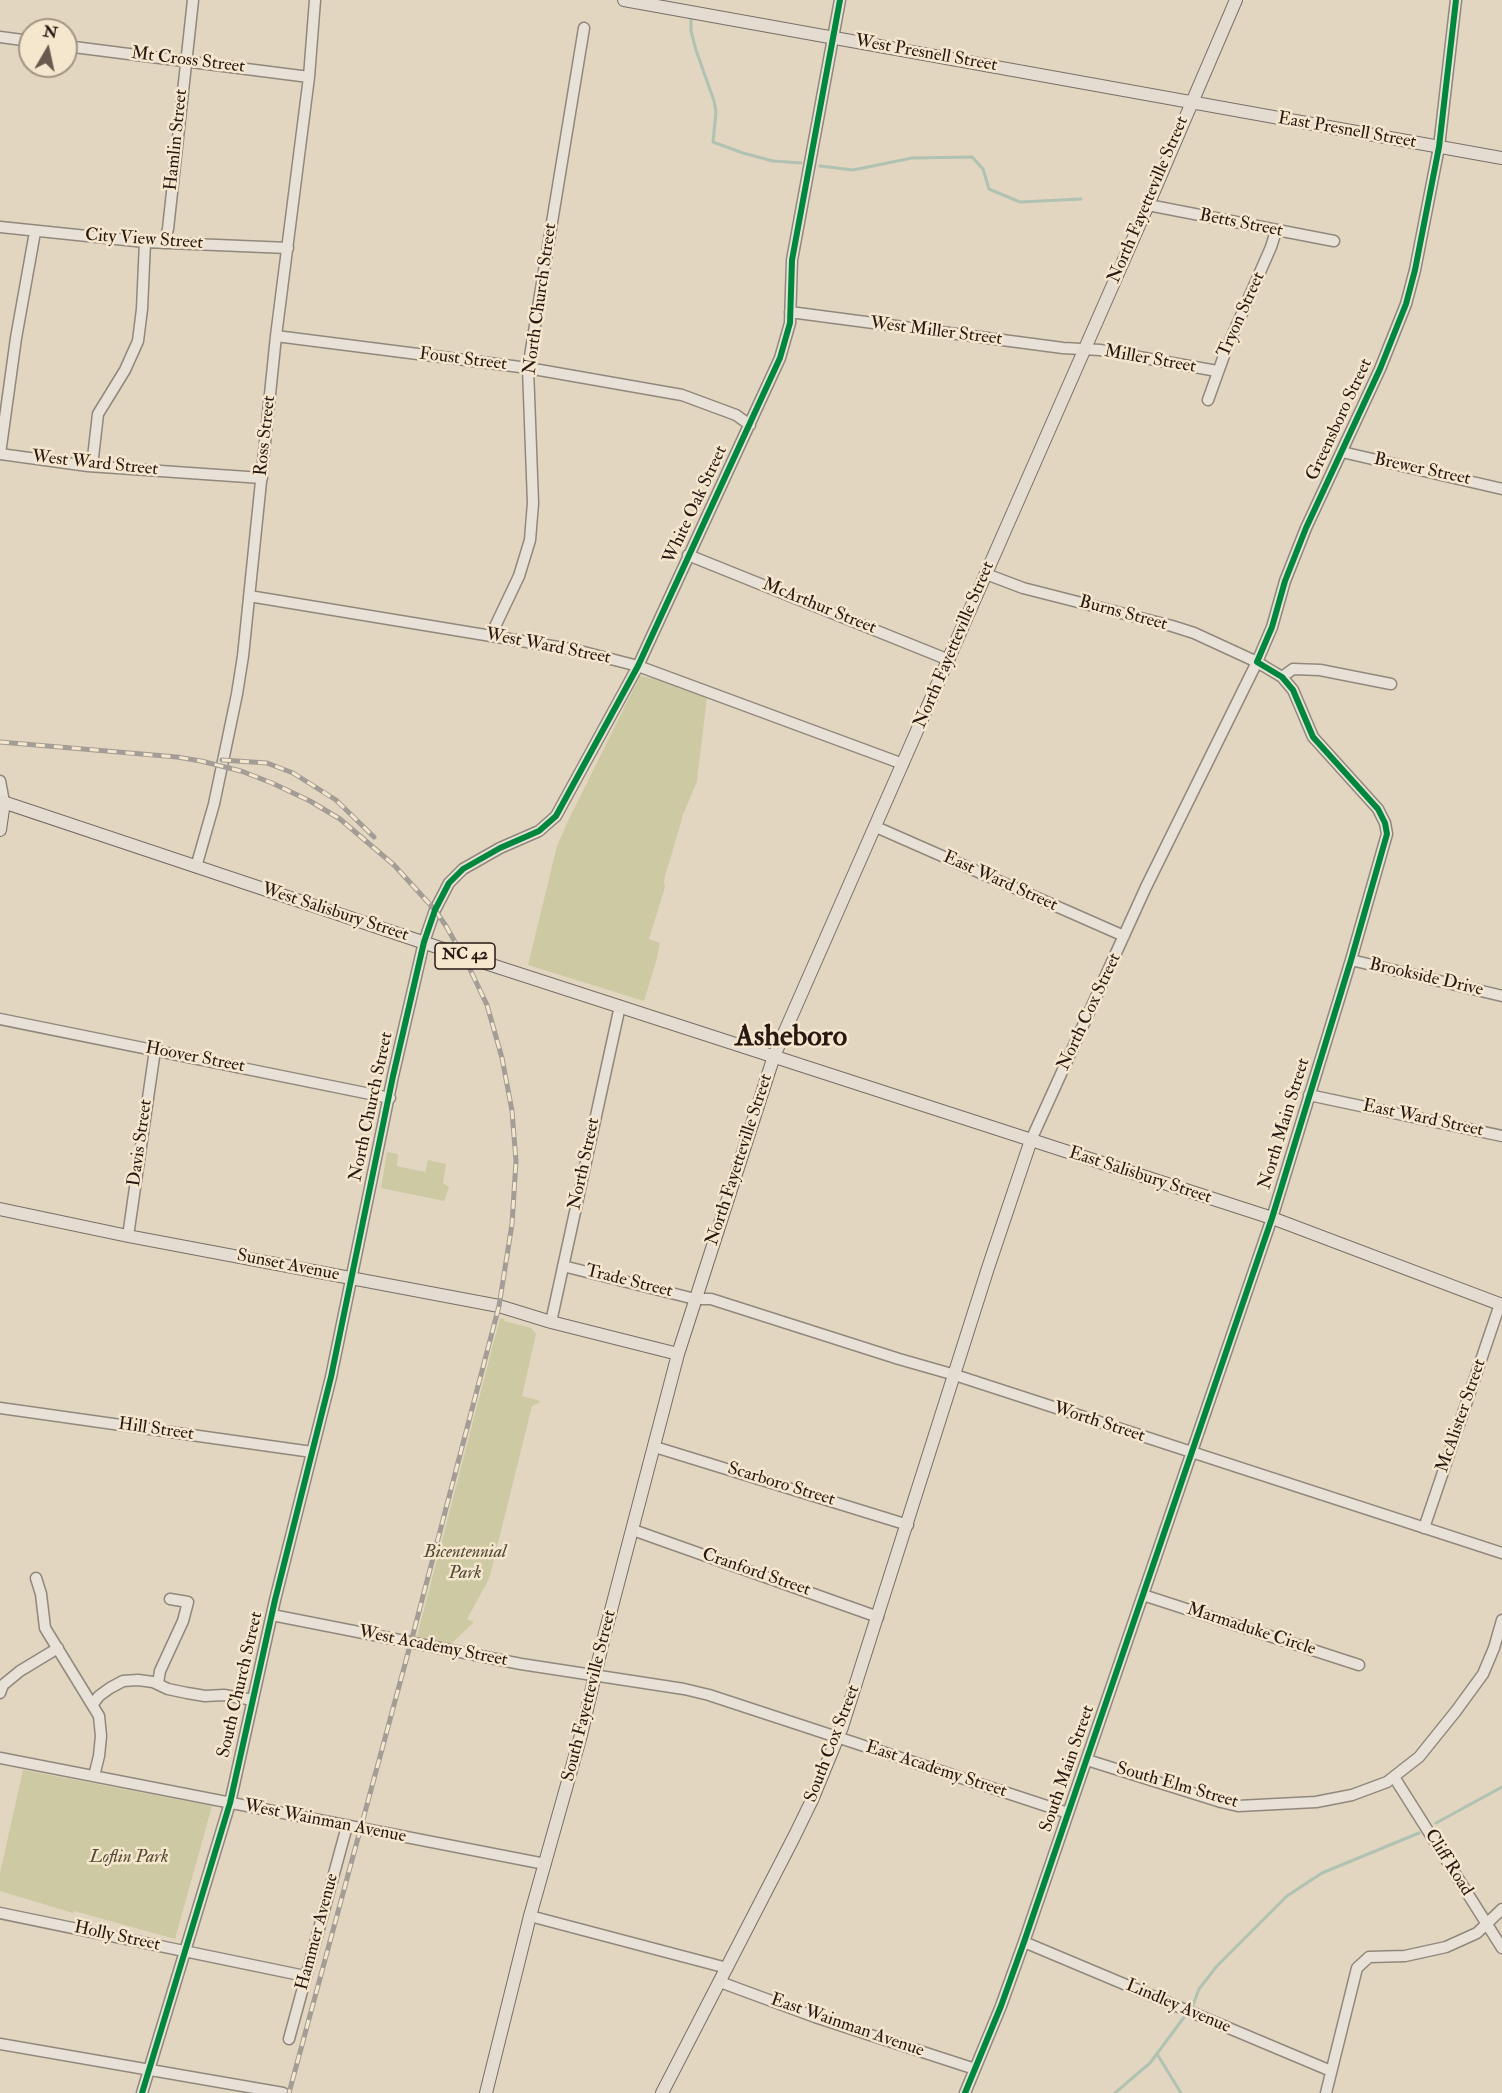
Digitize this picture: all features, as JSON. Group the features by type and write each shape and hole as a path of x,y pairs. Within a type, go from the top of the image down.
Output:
{"main road":[{"name":"West Presnell Street","path":"624,0 1191,103"},
{"name":"North Fayetteville Street","path":"695,1299 774,1056 1083,349 1148,206 1236,0"},
{"name":"East Presnell Street","path":"1191,103 1502,158"},
{"name":"West Salisbury Street","path":"2,802 774,1056"},
{"path":"0,830 2,802"},
{"name":"East Salisbury Street","path":"774,1056 1272,1218 1501,1305"},
{"name":"North Cox Street","path":"955,1375 1031,1140"},
{"name":"Sunset Avenue","path":"0,1209 128,1236 499,1306 551,1322 678,1354"},
{"name":"South Fayetteville Street","path":"486,2093 530,1916 581,1735 678,1354 695,1299"},
{"name":"South Cox Street","path":"662,2093 812,1800 838,1737 955,1375"}],"street":[{"name":"Hamlin Street","path":"164,243 168,229 193,0"},
{"name":"Ross Street","path":"196,867 214,804 237,694 276,336 309,77 315,0"},
{"name":"White Oak Street","path":"424,942 435,910 449,883 463,869 500,848 539,831 556,816 638,666 782,353 790,323 792,260 840,0"},
{"name":"Greensboro Street","path":"1257,662 1272,627 1306,528 1385,358 1406,304 1415,270 1438,147 1456,0"},
{"name":"North Church Street","path":"491,635 519,576 530,540 533,503 528,368 584,28"},
{"path":"0,37 18,39"},
{"name":"Mt Cross Street","path":"78,48 309,77"},
{"name":"Betts Street","path":"1148,206 1334,241"},
{"name":"City View Street","path":"0,227 145,242 288,248"},
{"name":"Tryon Street","path":"1208,400 1217,371 1276,231"},
{"path":"0,454 16,338 35,232"},
{"path":"92,466 98,414 125,370 138,341 145,242"},
{"name":"West Miller Street","path":"790,312 1083,349"},
{"name":"Foust Street","path":"276,336 528,368 682,395 736,415 750,424"},
{"name":"Miller Street","path":"1083,349 1217,371"},
{"name":"Brewer Street","path":"1342,452 1502,489"},
{"name":"West Ward Street","path":"0,454 92,466 262,478"},
{"name":"McArthur Street","path":"688,555 948,660"},
{"name":"Burns Street","path":"986,574 1023,588 1183,630 1257,662"},
{"name":"West Ward Street","path":"249,596 576,650 638,666 903,764"},
{"path":"1257,662 1282,676 1293,669 1320,670 1391,684"},
{"name":"North Cox Street","path":"1031,1140 1175,827 1257,662"},
{"name":"North Main Street","path":"1192,1453 1272,1218 1387,834 1385,823 1378,809 1313,737 1293,690 1282,676"},
{"path":"0,781 2,802"},
{"name":"East Ward Street","path":"876,827 1124,936"},
{"name":"North Church Street","path":"351,1279 424,942"},
{"name":"Brookside Drive","path":"1351,960 1502,996"},
{"name":"North Street","path":"551,1322 620,1006"},
{"name":"Hoover Street","path":"0,1019 390,1098"},
{"name":"Davis Street","path":"128,1236 155,1050"},
{"name":"East Ward Street","path":"1310,1095 1502,1136"},
{"name":"Trade Street","path":"563,1266 695,1299"},
{"name":"South Church Street","path":"141,2093 230,1803 272,1615 331,1377 351,1279"},
{"name":"Worth Street","path":"695,1299 711,1299 955,1375 1502,1553"},
{"name":"McAlister Street","path":"1424,1528 1501,1305"},
{"name":"Hill Street","path":"0,1408 312,1452"},
{"name":"Scarboro Street","path":"655,1447 908,1524"},
{"name":"South Main Street","path":"965,2093 1024,1942 1192,1453"},
{"name":"Cranford Street","path":"633,1530 878,1617"},
{"path":"36,1578 41,1594 45,1628 99,1716 101,1736 94,1776"},
{"name":"Marmaduke Circle","path":"1143,1595 1359,1665"},
{"path":"158,1683 160,1671 183,1621 188,1602 170,1599"},
{"name":"West Academy Street","path":"272,1615 521,1664 595,1674"},
{"name":"South Elm Street","path":"1086,1760 1238,1806 1316,1802 1352,1795 1387,1782 1419,1757 1483,1674 1502,1620"},
{"path":"0,1693 3,1685 21,1671 58,1648"},
{"name":"East Academy Street","path":"595,1674 709,1695 1068,1813"},
{"path":"93,1704 105,1692 123,1681 138,1680 158,1683 168,1689 187,1694 224,1695 253,1700"},
{"name":"West Wainman Avenue","path":"0,1758 545,1864"},
{"name":"Cliff Road","path":"1394,1777 1502,1948"},
{"name":"Hammer Avenue","path":"289,2039 347,1826"},
{"path":"1326,2093 1358,1968 1369,1957 1406,1956 1446,1947 1477,1933 1502,1909"},
{"name":"Holly Street","path":"0,1913 305,1976"},
{"path":"530,1916 727,1968"},
{"name":"Lindley Avenue","path":"1024,1942 1331,2071"},
{"name":"East Wainman Avenue","path":"720,1982 815,2017 975,2069"},
{"path":"0,2044 278,2092"}],"green space":[{"path":"640,676 662,680 707,697 697,781 683,815 649,939 660,943 644,1001 528,965 557,846"},
{"path":"387,1152 398,1154 397,1166 425,1172 428,1160 446,1164 443,1183 449,1187 444,1201 381,1188"},
{"name":"Bicentennial Park","path":"500,1318 531,1328 536,1334 522,1396 540,1401 532,1406 489,1579 467,1619 474,1622 451,1644 417,1636"},
{"name":"Loflin Park","path":"23,1770 212,1806 175,1939 74,1911 73,1913 0,1891 0,1873"}],"waterway":[{"path":"691,17 691,31 716,112 713,142 773,161 801,163"},
{"path":"820,166 853,170 912,158 972,157 983,169 989,189 1020,202 1081,199"},
{"path":"1436,1823 1502,1787"},
{"path":"1193,2005 1199,1989 1217,1966 1287,1896 1322,1873 1419,1833"},
{"path":"1115,2093 1150,2063 1185,2016"},
{"path":"1157,2054 1181,2093"}],"railway":[{"path":"0,742 201,761 241,771 272,783 310,801 340,819 394,865 435,910 446,926 487,1005 502,1058 512,1111 516,1161 512,1224 499,1306 289,2093"},
{"path":"222,760 267,763 293,773 336,800 374,837"}],"cycle path":[{"path":"142,2093 230,1803 275,1600 331,1377 393,1076 424,942 435,910 449,883 463,869 500,848 539,831 556,816 638,666 780,358 790,323 792,260 840,0"},
{"path":"965,2093 1001,2006 1024,1942 1272,1218 1387,834 1385,823 1378,809 1313,737 1293,690 1282,677 1257,662 1272,627 1285,581 1306,528 1380,369 1406,304 1415,270 1439,147 1456,0"}],"district":[{"name":"Asheboro","path":"791,1039"}]}
